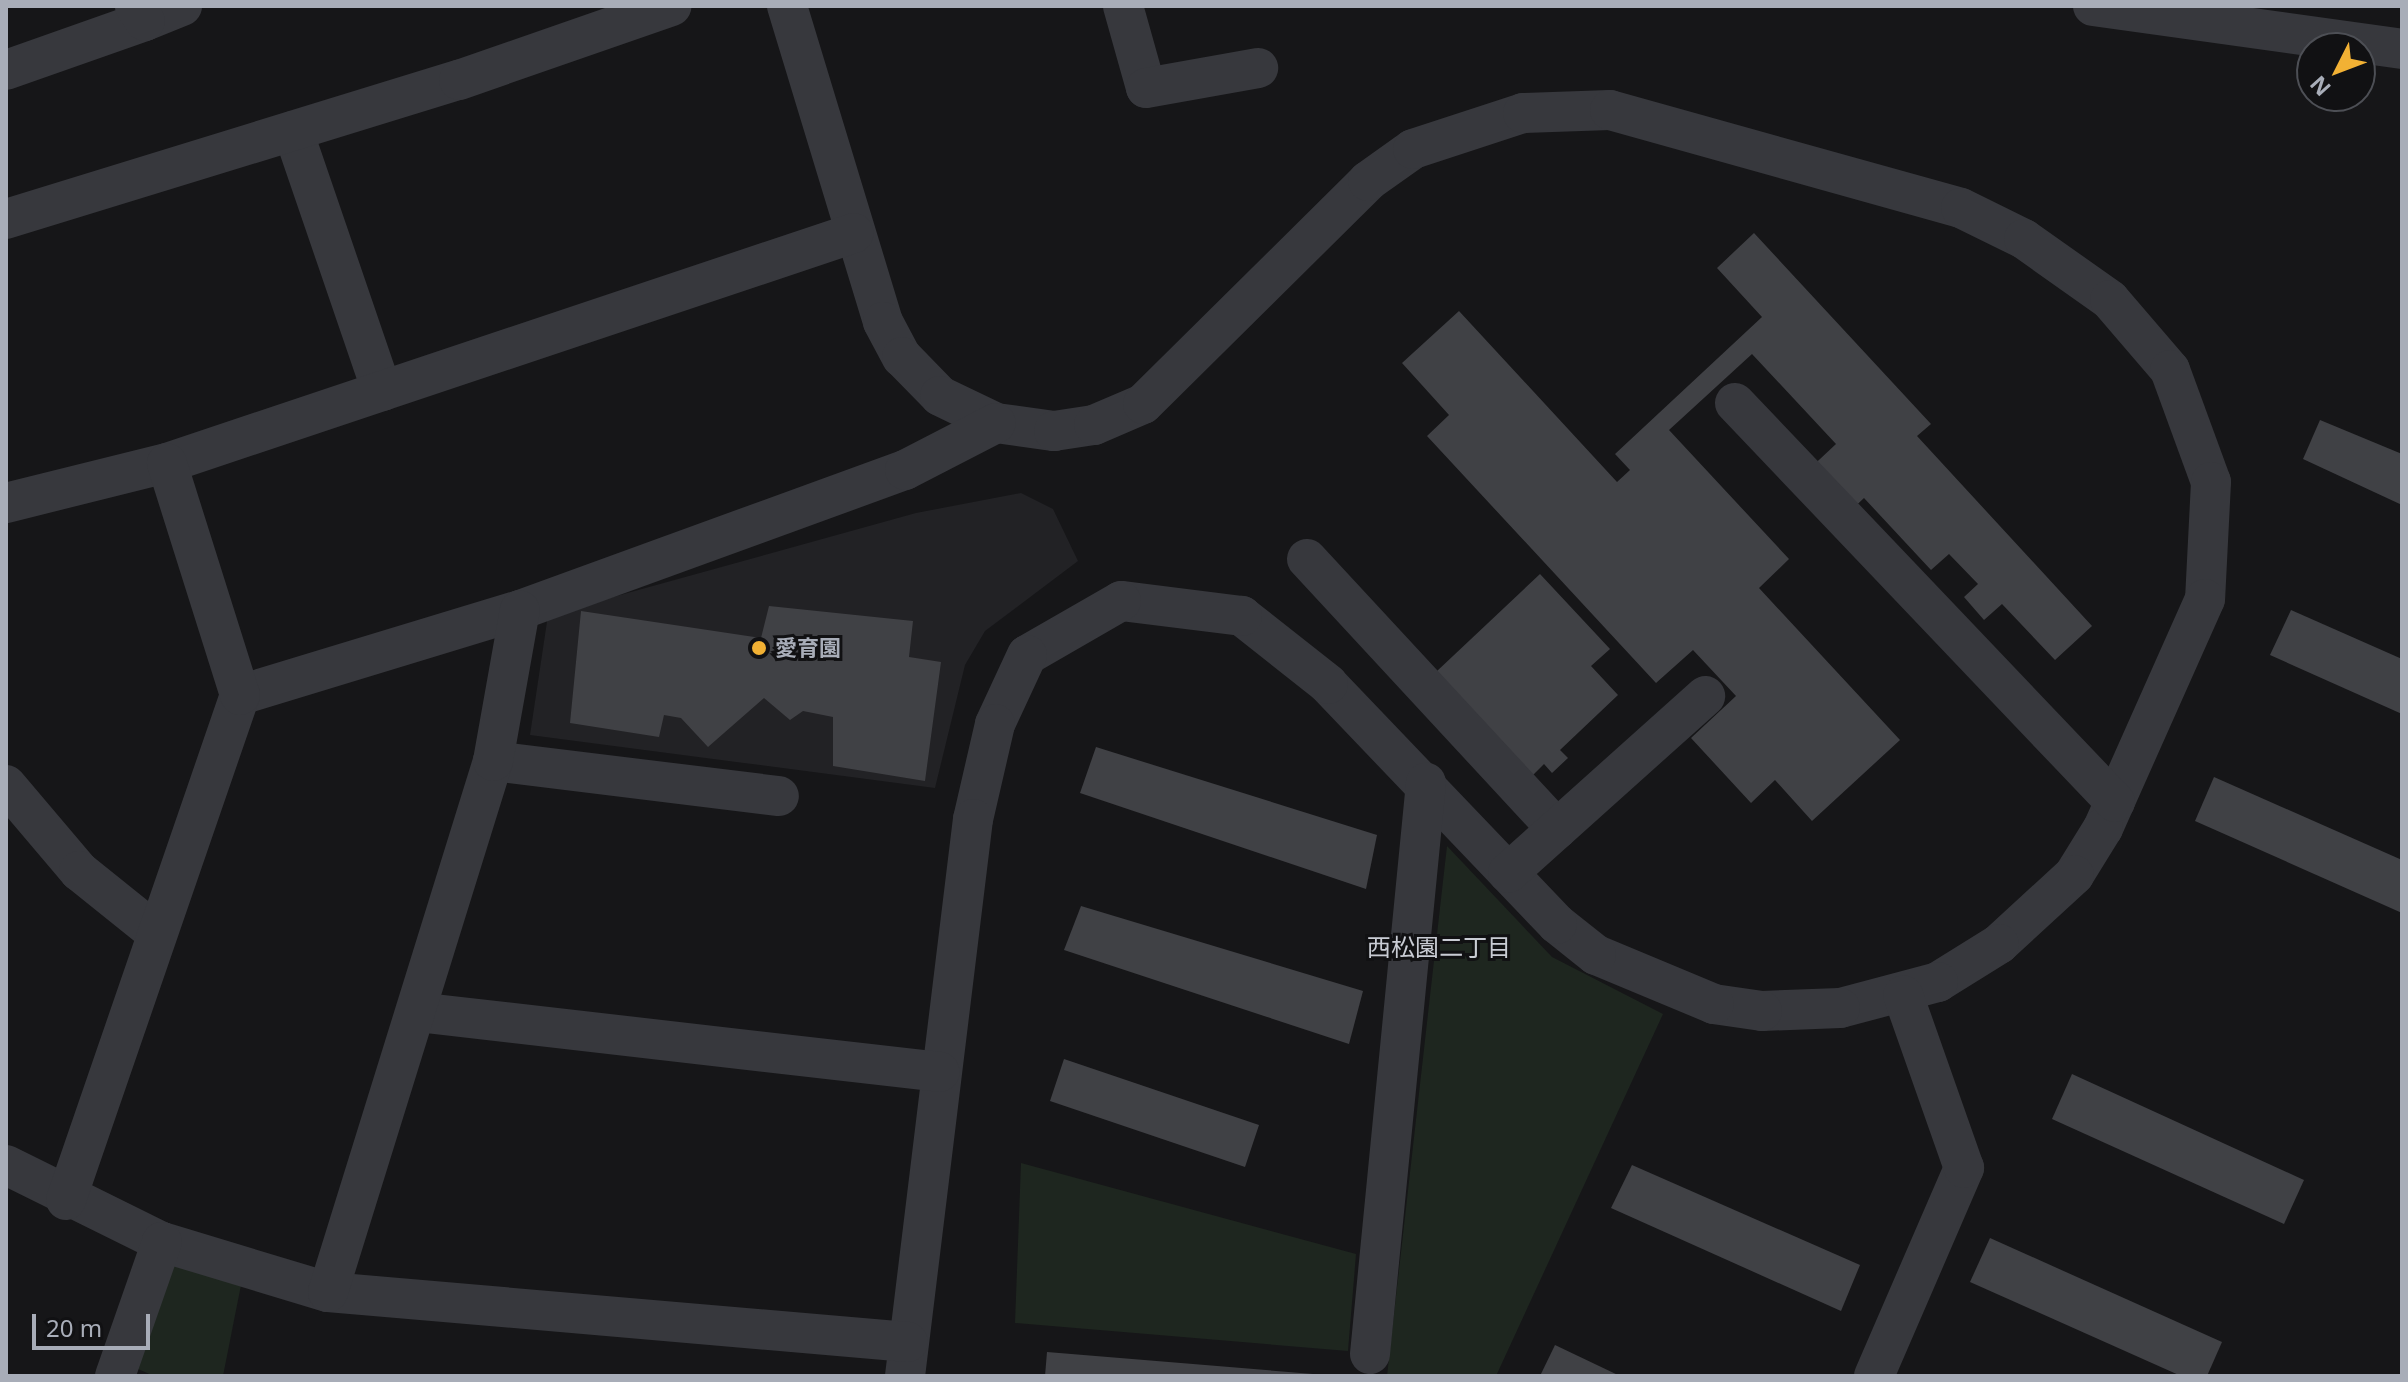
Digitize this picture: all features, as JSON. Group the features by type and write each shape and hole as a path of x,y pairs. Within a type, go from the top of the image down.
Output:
{"street":[{"path":"6,70 140,14 182,6"},
{"path":"6,219 293,131 671,6"},
{"path":"6,1165 66,1200 162,1242 328,1292 907,1359 973,819 995,724 1027,655 1086,615 1121,601 1156,600 1242,616 1328,684 1426,783 1508,873 1596,955 1714,1004 1798,1012 1903,995 1999,944 2074,875 2115,802 2205,599 2211,482 2170,370 2110,300 2024,239 1961,208 1610,110 1523,113 1458,129 1368,181 1143,404 1094,425 1054,431 996,423 940,396 902,357 854,233 787,6"},
{"path":"1123,6 1146,88 1258,68"},
{"path":"2093,6 2402,49"},
{"path":"293,131 382,391"},
{"path":"6,503 167,463 854,233"},
{"path":"1735,403 2115,802"},
{"path":"240,695 520,610 905,470 996,423"},
{"path":"66,1200 155,932 240,695 167,463"},
{"path":"1307,559 1557,829"},
{"path":"328,1292 493,761 520,610"},
{"path":"1508,873 1705,696"},
{"path":"493,761 779,796"},
{"path":"1370,1354 1426,783"},
{"path":"6,785 79,871 155,932"},
{"path":"1874,1376 1964,1168 1903,995"},
{"path":"417,1012 940,1072"},
{"path":"115,1376 162,1242"}],"shaded area":[{"name":"愛育園","path":"1021,493 1053,509 1078,561 985,631 965,665 935,788 530,735 548,615 916,513"},
{"path":"1447,846 1552,957 1663,1014 1496,1376 1387,1376"},
{"path":"1021,1163 1356,1254 1348,1351 1015,1323"},
{"path":"168,1260 241,1285 223,1376 154,1376 131,1366"}],"building":[{"path":"1754,233 1931,424 1917,436 2092,626 2055,660 2002,604 1984,620 1964,597 1978,584 1949,554 1931,570 1864,498 1844,517 1804,474 1836,444 1752,354 1669,430 1789,559 1759,588 1900,740 1812,821 1775,780 1751,803 1691,738 1736,696 1693,650 1656,683 1427,436 1449,415 1402,363 1459,311 1617,482 1630,470 1615,454 1762,317 1717,268"},
{"path":"2320,420 2402,454 2402,505 2303,459"},
{"path":"1540,574 1610,649 1591,666 1618,695 1560,750 1568,758 1552,773 1544,764 1533,775 1436,672"},
{"path":"769,606 913,621 909,657 941,662 925,781 833,766 833,717 803,711 790,720 764,698 708,747 681,718 664,715 659,737 570,723 581,611 761,638"},
{"path":"2291,610 2402,659 2402,714 2270,655"},
{"path":"1096,747 1377,835 1366,889 1080,793"},
{"path":"2214,777 2402,860 2402,913 2195,821"},
{"path":"1081,906 1363,991 1349,1044 1064,950"},
{"path":"1064,1059 1259,1125 1245,1167 1050,1101"},
{"path":"2072,1074 2304,1180 2284,1224 2052,1119"},
{"path":"1632,1165 1860,1265 1841,1311 1611,1208"},
{"path":"1990,1238 2222,1342 2207,1376 2181,1376 1970,1282"},
{"path":"1555,1345 1620,1376 1540,1376"},
{"path":"1047,1352 1313,1374 1313,1376 1045,1376"}],"place":[{"name":"愛育園","path":"759,648"}],"district":[{"name":"西松園二丁目","path":"1439,947"}]}
